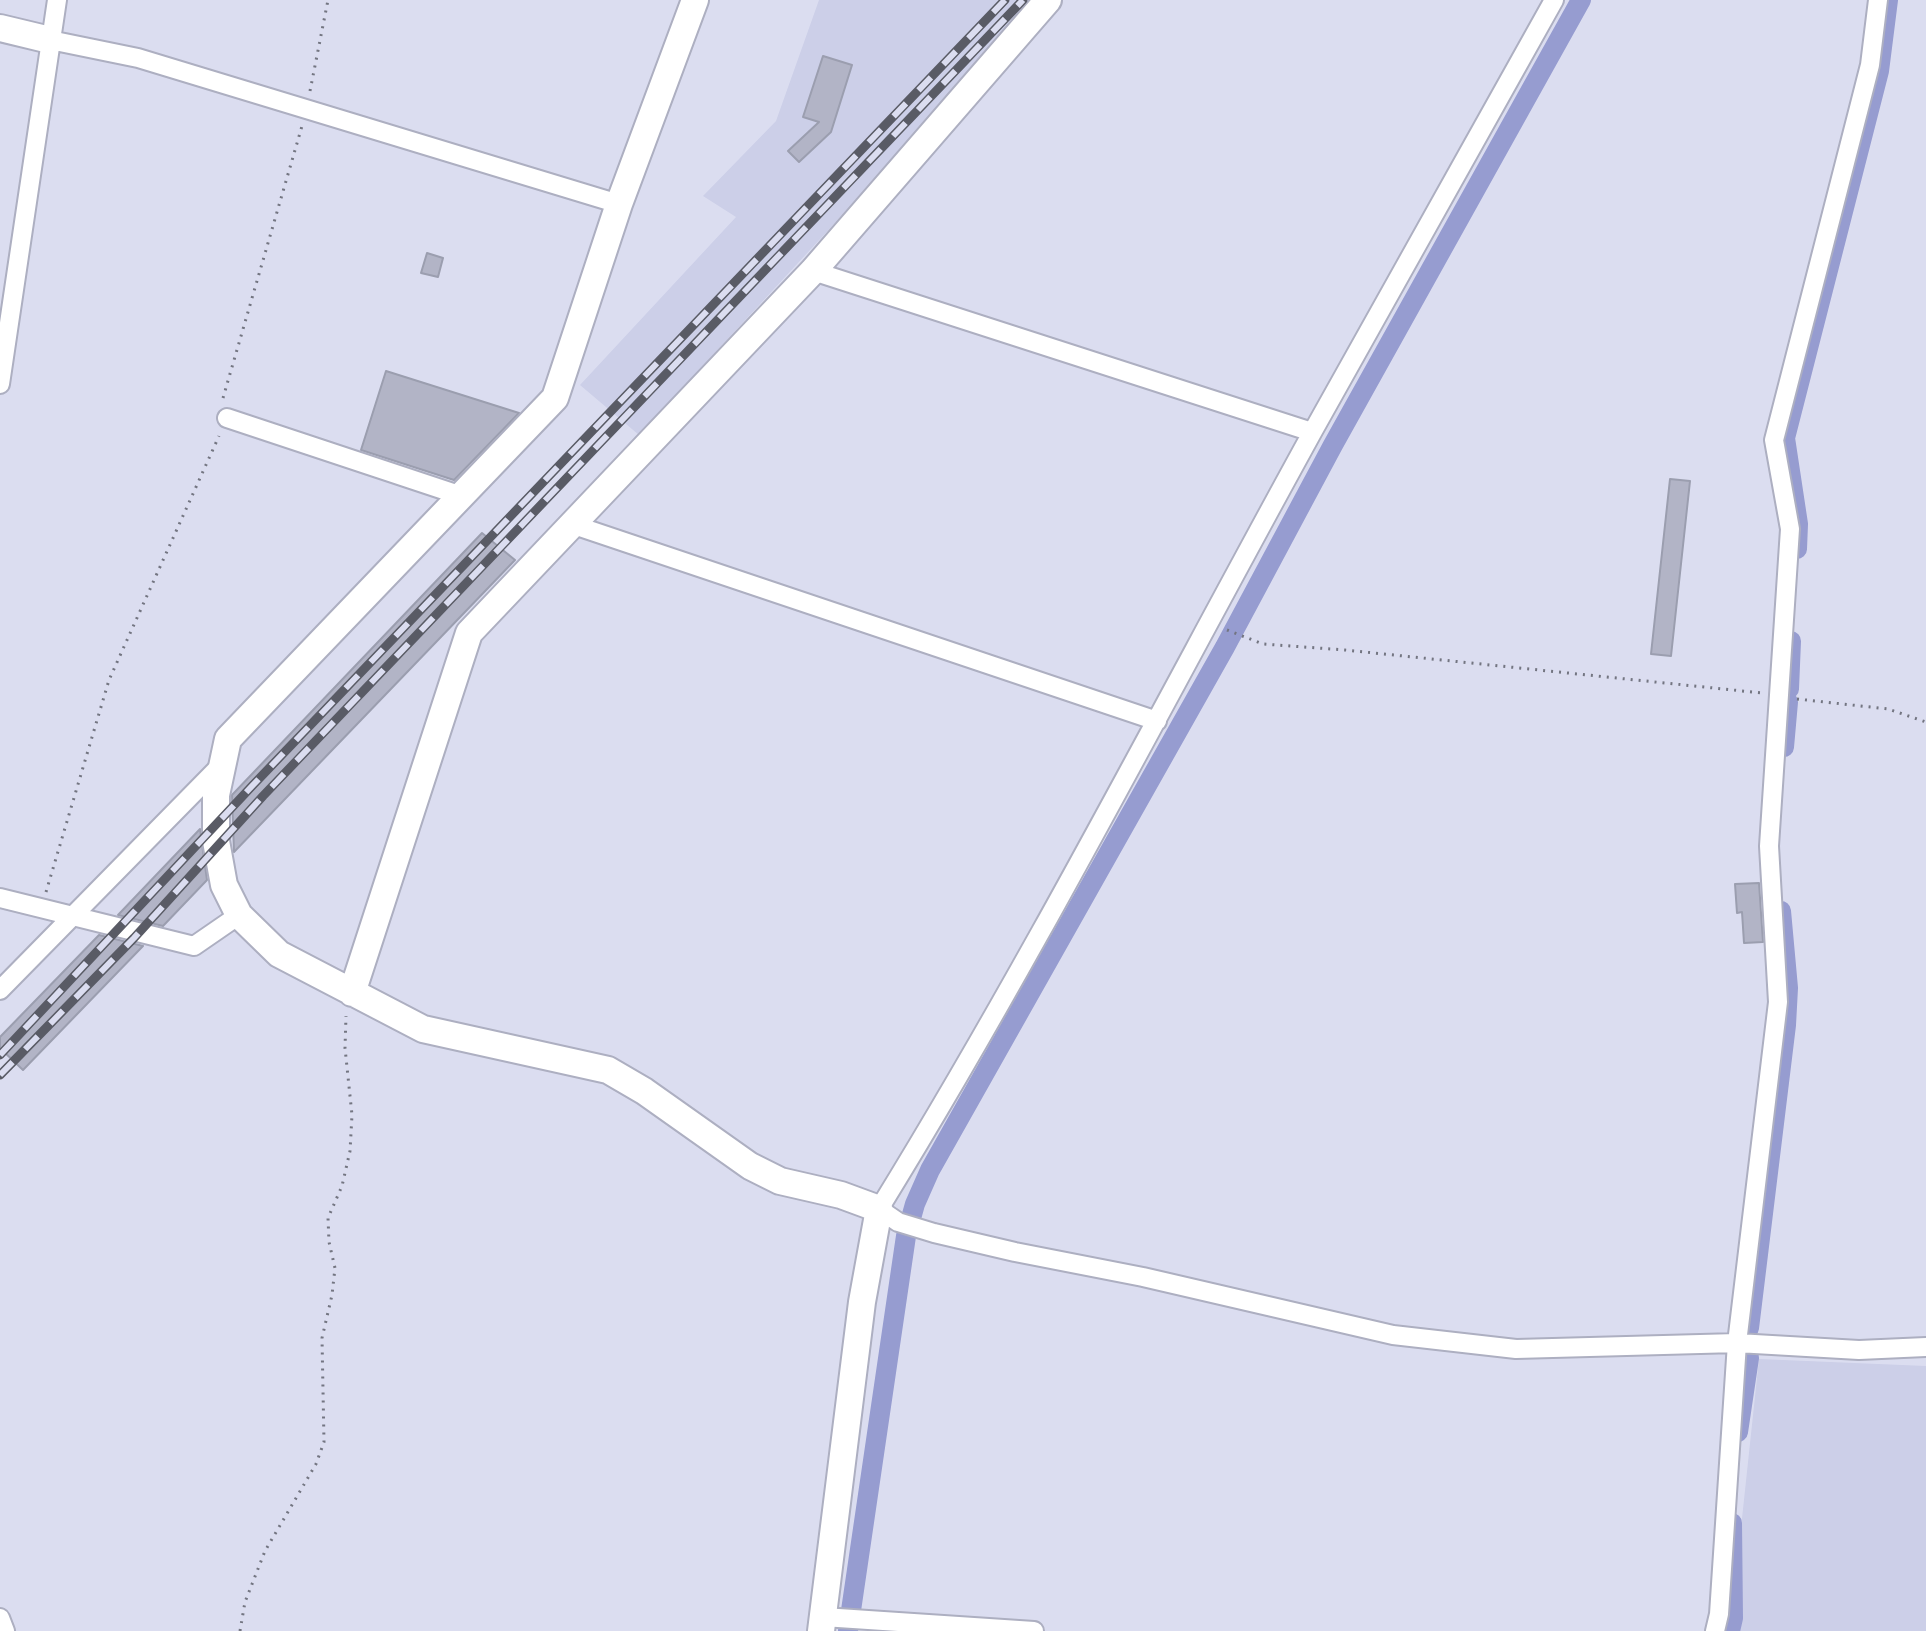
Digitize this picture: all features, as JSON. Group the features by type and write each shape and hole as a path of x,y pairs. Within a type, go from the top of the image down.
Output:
{"street":[{"path":"0,384 48,39 57,0"},
{"path":"695,0 619,204 555,398 228,739 216,795 216,841 224,885 239,915 279,954 423,1029 608,1070 644,1091 750,1166 780,1181 841,1195 921,1229 1393,1335 1516,1349 1737,1343 1859,1350 1926,1347"},
{"path":"352,993 469,633 813,271 1048,0"},
{"path":"1034,1631 862,1619 826,1622 862,1302 889,1215 947,1100 1157,721 1312,432 1554,0"},
{"path":"1715,1631 1719,1614 1737,1343 1778,1002 1769,846 1790,529 1774,440 1870,65 1878,0"},
{"path":"0,28 138,58 619,204"},
{"path":"813,271 1312,432"},
{"path":"227,418 462,496"},
{"path":"574,525 1157,721"},
{"path":"0,990 223,763"},
{"path":"0,898 194,946 239,915"},
{"path":"0,1618 5,1631"}],"path":[{"path":"41,907 109,680 227,418 222,394 307,109 328,0"},
{"path":"1221,627 1263,644 1778,695 1808,702 1888,709 1926,722"},
{"path":"240,1631 245,1602 265,1551 316,1464 324,1442 322,1338 335,1268 328,1218 342,1186 350,1151 352,1115 345,1020 352,993"}],"shaded area":[{"path":"819,0 1041,0 639,435 580,385 736,217 703,196 776,121"},
{"path":"1759,1359 1926,1366 1926,1631 1730,1631"}],"building":[{"path":"823,56 852,65 831,132 799,162 788,151 819,122 803,117"},
{"path":"427,253 443,258 438,277 421,273"},
{"path":"386,371 519,413 454,480 361,450"},
{"path":"1670,479 1690,481 1671,656 1651,654"},
{"path":"482,533 515,560 234,852 232,795"},
{"path":"200,829 207,880 163,926 118,915"},
{"path":"1759,883 1763,942 1744,943 1742,912 1737,913 1735,884"},
{"path":"99,935 143,946 23,1070 0,1048 0,1037"}],"waterway":[{"path":"848,1631 906,1236 915,1204 930,1170 1225,647 1333,445 1581,0"},
{"path":"1797,549 1798,524 1785,438 1879,71 1888,0"},
{"path":"1789,689 1791,641"},
{"path":"1784,747 1788,702"},
{"path":"1749,1328 1786,1025 1788,988 1781,911"},
{"path":"1738,1432 1749,1358"},
{"path":"1730,1631 1733,1618 1732,1523"}],"railway":[{"path":"0,1055 253,785 1005,0"},
{"path":"0,1075 134,938 263,796 1023,0"}]}
